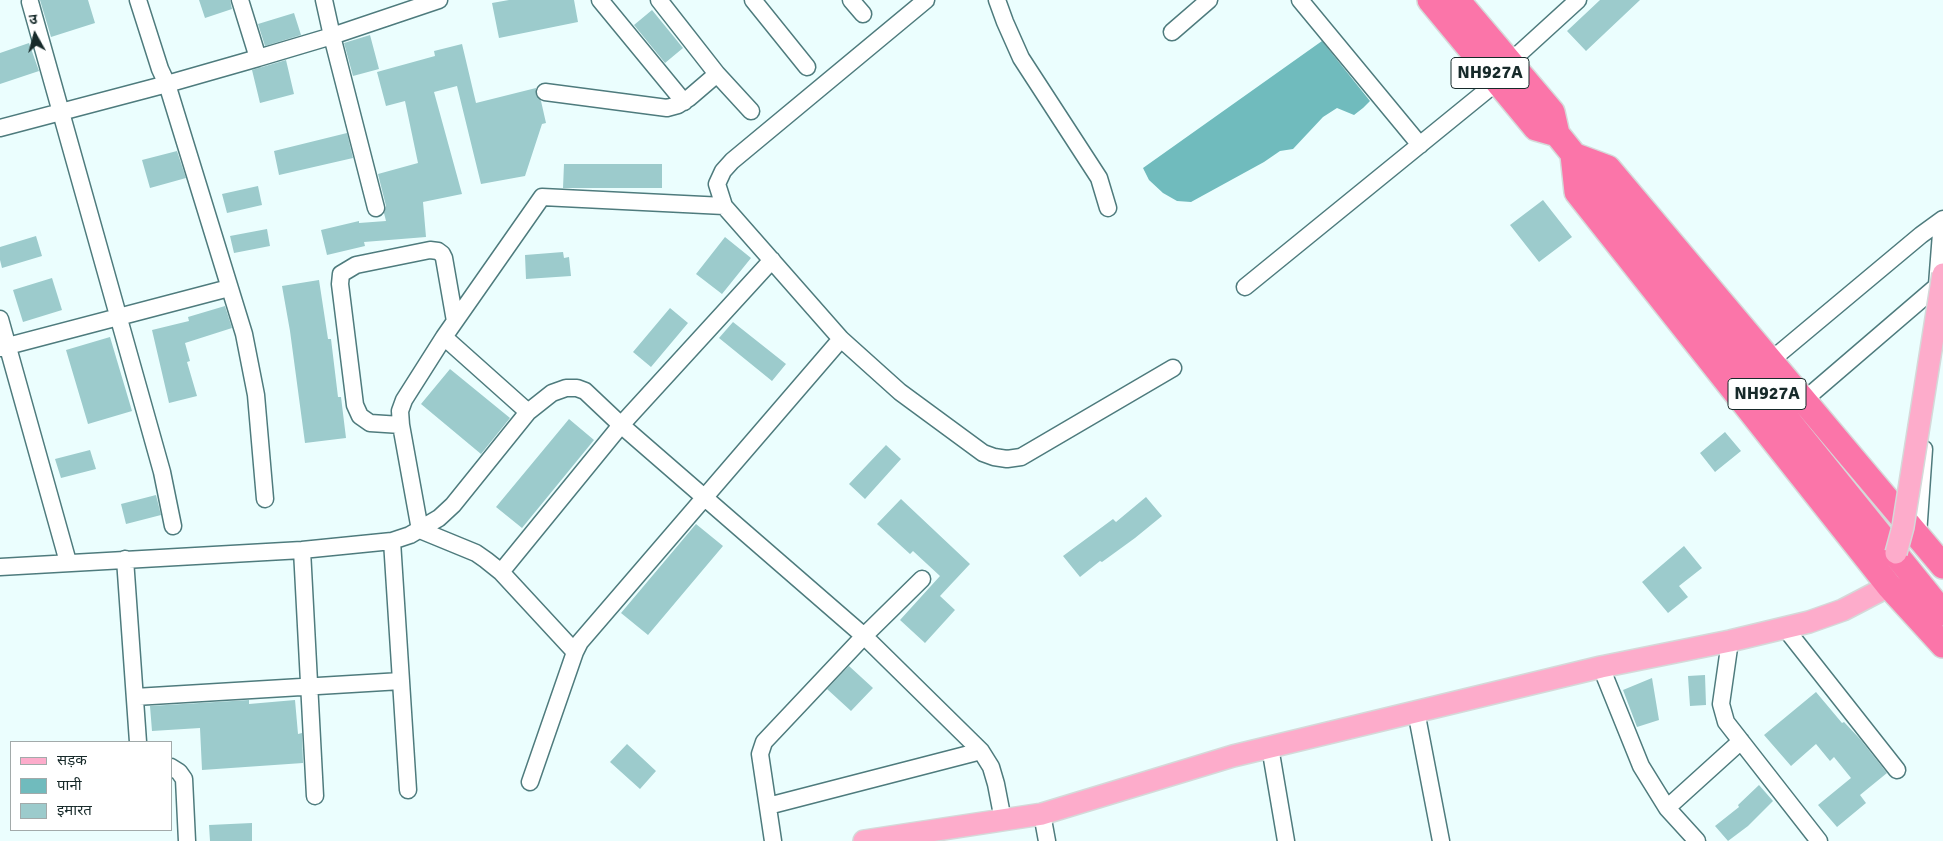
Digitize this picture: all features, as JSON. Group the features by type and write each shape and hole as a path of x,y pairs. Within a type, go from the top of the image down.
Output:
{"highway":[{"name":"NH927A","path":"1430,0 1504,72"},
{"name":"NH927A","path":"1458,0 1504,72 1536,128 1557,134 1943,613"},
{"path":"1943,566 1769,362 1608,168 1573,155 1577,192 1889,586 1943,645"}],"main road":[{"path":"1896,553 1903,527 1940,280"},
{"path":"864,841 1042,814 1233,756 1601,667 1730,641 1810,622 1843,610 1889,586"}],"street":[{"path":"138,0 160,69 167,84 244,334 256,395 265,499"},
{"path":"240,0 258,58"},
{"path":"324,0 376,208"},
{"path":"600,0 684,102"},
{"path":"659,0 717,74 751,112"},
{"path":"753,0 807,67"},
{"path":"851,0 863,14"},
{"path":"926,0 732,160 723,170 717,184 724,206 841,338 900,392 983,453 994,458 1007,459 1021,456 1173,368"},
{"path":"997,0 1021,58 1099,178 1108,208"},
{"path":"1172,32 1209,0"},
{"path":"1300,0 1420,145"},
{"path":"1245,287 1420,145 1504,72 1578,0"},
{"path":"30,2 162,472 173,526"},
{"path":"0,128 258,58 332,36 431,2"},
{"path":"545,92 667,108 684,102 717,74"},
{"path":"420,530 401,425 400,412 404,400 444,337 542,197 724,206"},
{"path":"1769,362 1921,235 1943,220"},
{"path":"1918,535 1940,280 1943,220"},
{"path":"401,425 370,422 360,416 355,405 340,284 341,274 356,265 430,250 438,251 444,258 455,321"},
{"path":"501,572 621,425 772,260"},
{"path":"1803,401 1940,280"},
{"path":"4,347 229,288"},
{"path":"0,319 4,347 68,562"},
{"path":"444,337 528,412"},
{"path":"530,782 575,652 589,630 841,338"},
{"path":"0,567 302,550 392,541 410,535 440,518 453,505 528,412 552,393 566,388 577,388 585,391 621,425 864,636 981,751 991,767 1003,820"},
{"path":"420,530 476,553 501,572 575,652"},
{"path":"392,541 408,790"},
{"path":"302,550 315,796"},
{"path":"125,559 138,741"},
{"path":"772,835 760,754 764,742 864,636 922,580"},
{"path":"1784,628 1897,770"},
{"path":"1730,641 1721,704 1726,722 1819,841"},
{"path":"1601,667 1641,766 1668,808 1697,841"},
{"path":"135,697 401,681"},
{"path":"1416,711 1441,841"},
{"path":"1668,808 1741,741"},
{"path":"1270,747 1286,841"},
{"path":"768,806 981,751"},
{"path":"172,768 179,772 184,780 187,841"},
{"path":"1042,814 1047,841"}],"water":[{"path":"1322,41 1370,101 1363,108 1354,115 1337,108 1323,117 1293,149 1280,151 1264,162 1191,202 1177,201 1163,193 1149,180 1143,168"}],"building":[{"path":"40,0 88,0 95,23 51,37"},
{"path":"199,0 230,0 232,9 205,18"},
{"path":"509,0 574,0 578,22 499,38 492,3"},
{"path":"1600,0 1640,0 1586,51 1567,31"},
{"path":"652,10 683,48 665,63 634,25"},
{"path":"294,13 301,35 265,46 258,24"},
{"path":"370,35 379,69 353,76 344,43"},
{"path":"29,43 39,71 0,84 0,53"},
{"path":"462,44 476,103 536,88 536,95 541,101 546,123 542,124 525,176 481,184 457,86 434,92 462,194 423,202 426,237 364,242 365,246 327,255 321,230 359,221 359,223 386,221 384,213 386,206 378,174 418,163 405,101 386,106 377,72 435,56 434,51"},
{"path":"286,60 294,94 260,103 252,70"},
{"path":"347,133 353,158 279,175 274,151"},
{"path":"177,151 186,178 150,188 142,160"},
{"path":"564,164 662,164 662,188 563,188"},
{"path":"258,186 262,205 227,213 222,194"},
{"path":"1543,200 1572,237 1539,262 1510,225"},
{"path":"267,229 270,246 234,253 230,236"},
{"path":"36,236 42,256 2,268 0,247"},
{"path":"725,237 751,258 722,294 696,274"},
{"path":"563,252 564,258 569,257 571,276 526,279 525,255"},
{"path":"52,278 62,310 23,322 13,290"},
{"path":"319,280 328,339 331,339 338,397 341,397 346,438 305,443 282,286"},
{"path":"225,306 232,328 185,343 190,361 187,362 197,396 169,403 152,330 189,321 188,317"},
{"path":"670,308 688,323 651,367 633,352"},
{"path":"733,322 786,364 772,381 719,338"},
{"path":"110,337 132,411 88,424 66,350"},
{"path":"450,369 510,418 481,454 421,404"},
{"path":"569,419 594,440 522,528 496,507"},
{"path":"1725,432 1741,451 1715,472 1700,453"},
{"path":"886,445 901,459 865,499 849,484"},
{"path":"90,450 96,469 61,478 55,459"},
{"path":"156,495 161,515 126,524 121,504"},
{"path":"1146,497 1162,516 1135,538 1080,577 1063,556 1113,519 1116,522"},
{"path":"901,499 970,564 940,596 955,610 925,643 900,620 940,576 913,551 910,554 877,524"},
{"path":"696,524 723,546 648,635 621,613"},
{"path":"1684,546 1702,568 1679,586 1688,597 1668,613 1642,582"},
{"path":"849,666 873,688 851,711 827,689"},
{"path":"1705,675 1706,705 1690,706 1688,676"},
{"path":"1652,678 1659,720 1637,727 1623,690"},
{"path":"1816,692 1842,723 1844,722 1860,739 1887,773 1860,795 1866,803 1837,827 1818,805 1851,778 1834,757 1830,761 1816,744 1791,766 1764,735"},
{"path":"249,700 249,704 295,700 298,734 302,733 303,763 202,770 200,728 152,731 150,706"},
{"path":"627,744 656,771 640,789 610,762"},
{"path":"1759,785 1773,801 1748,826 1728,841 1715,826 1739,807 1738,805"},
{"path":"252,823 252,841 210,841 209,825"}]}
